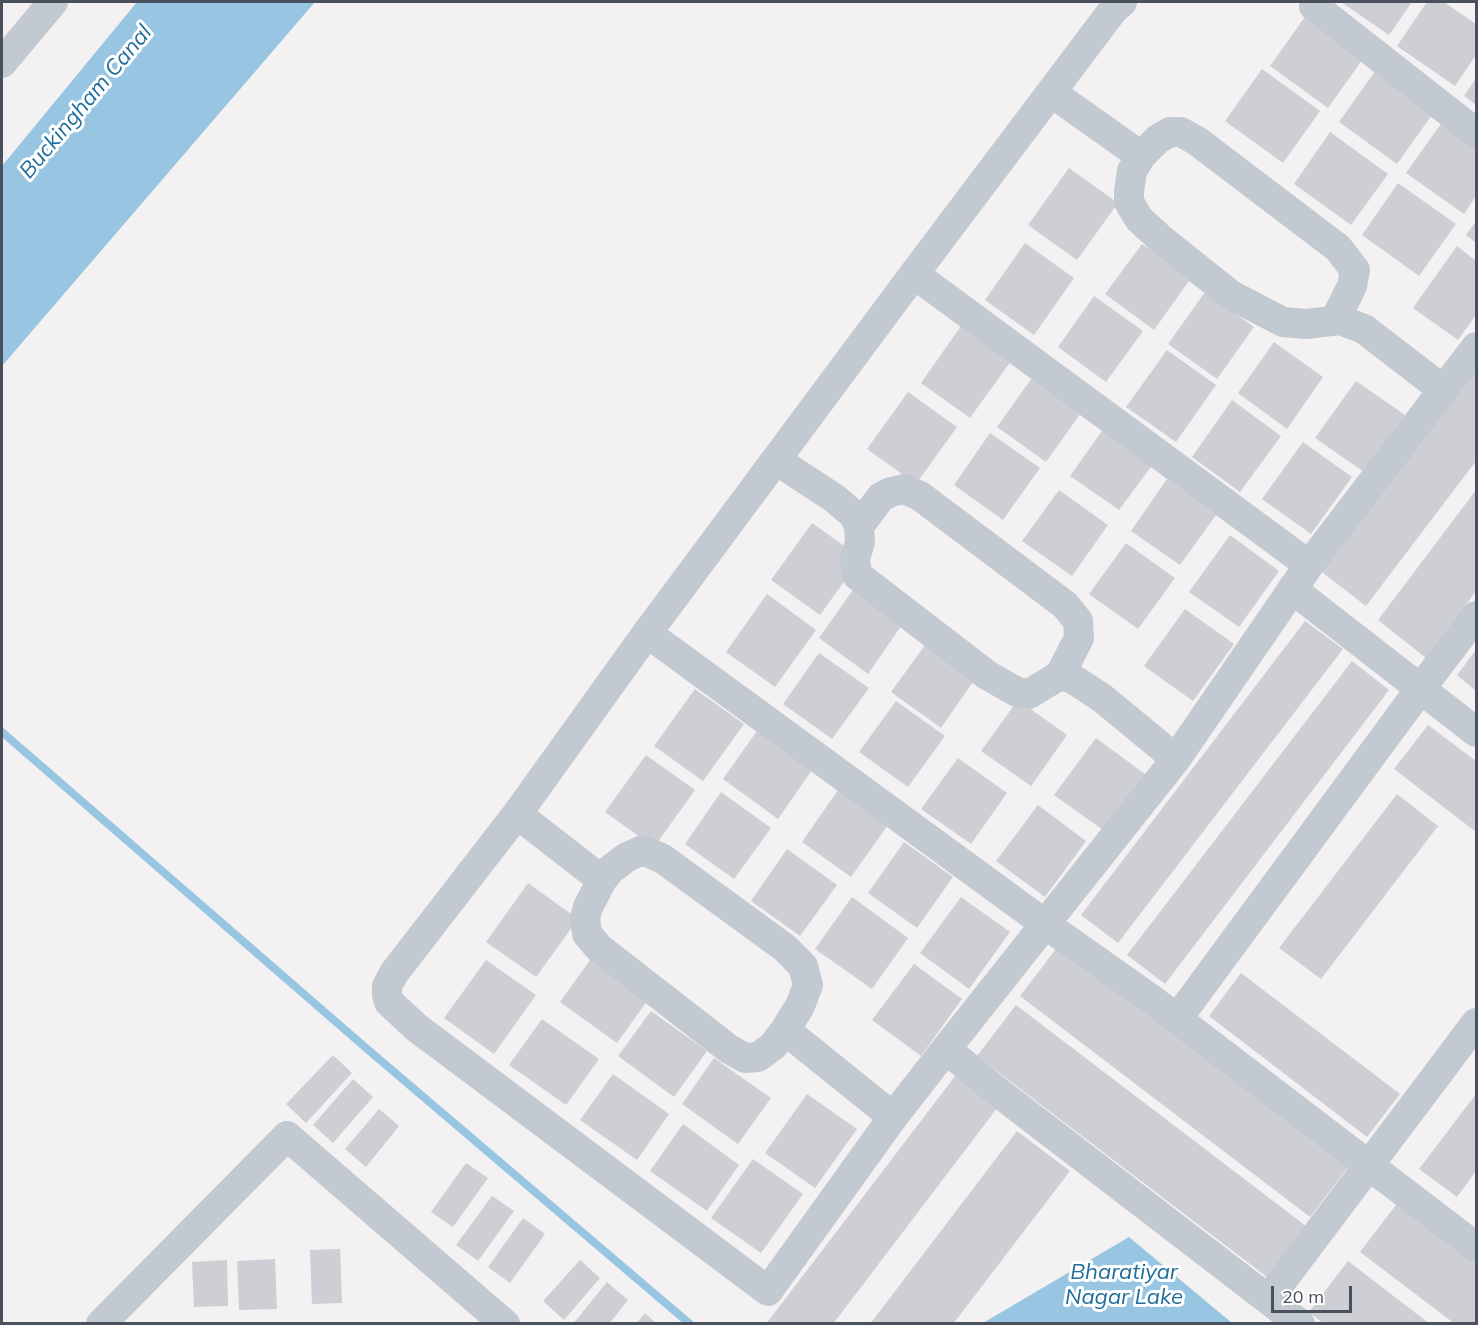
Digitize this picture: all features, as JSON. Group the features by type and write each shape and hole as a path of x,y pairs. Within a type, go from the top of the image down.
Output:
{"street":[{"path":"2,63 53,2"},
{"path":"1122,2 1113,10 914,274 647,633 517,814 394,973 387,986 389,1002 417,1028 768,1291 893,1117 1176,759 1301,577 1476,347"},
{"path":"1314,6 1476,134"},
{"path":"1052,93 1141,156"},
{"path":"1335,320 1352,286 1355,270 1338,248 1197,141 1181,132 1170,132 1158,139 1141,156 1132,171 1129,202 1139,219 1161,240 1231,295 1283,322 1306,324 1340,320 1364,329 1442,389"},
{"path":"914,274 1301,577 1421,688 1476,732"},
{"path":"776,460 834,498 854,515 860,526 860,542 855,559 857,575 987,675 1017,692 1029,694 1060,675 1079,638 1078,621 1065,605 920,496 904,489 891,492 881,497 860,526"},
{"path":"1177,1019 1476,616"},
{"path":"647,633 1177,1019 1476,1247"},
{"path":"1060,675 1073,679 1102,698 1176,759"},
{"path":"517,814 602,880"},
{"path":"643,850 663,859 786,948 803,966 808,986 800,1006 773,1046 758,1057 745,1058 729,1049 599,948 587,934 585,918 602,880 611,868 643,850"},
{"path":"1269,1299 1476,1023"},
{"path":"785,1030 893,1117"},
{"path":"946,1048 998,1092 1300,1323"},
{"path":"101,1323 287,1136 505,1323"}],"water":[{"name":"Buckingham Canal","path":"137,2 315,2 2,366 2,166"},
{"name":"Bharatiyar Nagar Lake","path":"1129,1237 1232,1323 983,1323"}],"building":[{"path":"1341,2 1412,2 1389,35"},
{"path":"1427,2 1444,2 1476,24 1476,55 1455,86 1397,46"},
{"path":"1307,14 1365,56 1328,108 1270,66"},
{"path":"1262,69 1320,111 1283,163 1225,121"},
{"path":"1376,70 1434,112 1397,164 1339,122"},
{"path":"1476,78 1476,105 1464,96"},
{"path":"1443,121 1476,145 1476,196 1464,214 1406,173"},
{"path":"1330,132 1388,174 1351,225 1294,184"},
{"path":"1069,168 1118,203 1077,260 1028,225"},
{"path":"1398,183 1456,224 1419,276 1362,235"},
{"path":"1476,221 1476,243 1466,235"},
{"path":"1025,243 1074,278 1034,335 985,300"},
{"path":"1142,244 1191,278 1154,330 1105,294"},
{"path":"1457,246 1476,261 1476,315 1458,340 1413,308"},
{"path":"1205,292 1254,327 1217,379 1168,344"},
{"path":"1094,296 1143,331 1106,382 1058,347"},
{"path":"961,326 1011,361 970,418 921,383"},
{"path":"1274,342 1323,377 1287,429 1238,393"},
{"path":"1167,350 1216,385 1176,442 1126,407"},
{"path":"1476,361 1476,461 1366,606 1318,569"},
{"path":"1034,375 1083,410 1046,462 997,427"},
{"path":"1356,381 1405,415 1364,472 1315,438"},
{"path":"908,392 957,427 916,484 867,449"},
{"path":"1232,400 1281,436 1240,492 1192,457"},
{"path":"1107,424 1156,460 1119,510 1070,476"},
{"path":"990,433 1040,468 1003,520 954,485"},
{"path":"1303,442 1352,477 1311,534 1262,499"},
{"path":"1167,479 1216,515 1180,565 1131,531"},
{"path":"1059,490 1108,525 1072,576 1022,541"},
{"path":"1476,490 1476,591 1426,658 1378,620"},
{"path":"812,523 861,558 820,615 771,580"},
{"path":"1230,535 1279,571 1239,627 1189,592"},
{"path":"1126,543 1175,578 1138,629 1089,594"},
{"path":"855,587 904,622 868,674 819,638"},
{"path":"767,594 816,630 775,687 726,652"},
{"path":"1185,609 1234,644 1193,701 1144,666"},
{"path":"1305,621 1343,649 1118,943 1081,915"},
{"path":"928,641 977,676 941,728 891,692"},
{"path":"1476,650 1476,691 1457,675"},
{"path":"819,653 869,688 832,739 783,704"},
{"path":"1352,661 1389,690 1165,984 1127,955"},
{"path":"695,689 744,724 703,781 654,746"},
{"path":"1018,700 1067,735 1031,786 981,751"},
{"path":"896,701 945,736 908,787 859,752"},
{"path":"1428,725 1476,761 1476,832 1394,769"},
{"path":"759,728 814,767 778,819 723,779"},
{"path":"1096,738 1145,774 1103,830 1054,795"},
{"path":"646,755 695,790 654,847 605,812"},
{"path":"958,758 1007,793 971,844 921,809"},
{"path":"838,790 888,825 851,877 802,842"},
{"path":"721,792 771,828 734,879 685,844"},
{"path":"1397,794 1438,826 1321,979 1279,948"},
{"path":"1038,805 1086,841 1045,897 996,861"},
{"path":"904,842 953,877 917,928 868,893"},
{"path":"787,849 837,885 800,936 751,901"},
{"path":"528,883 578,919 536,977 486,942"},
{"path":"852,897 908,938 872,989 815,949"},
{"path":"961,897 1010,932 969,989 920,953"},
{"path":"1059,945 1349,1166 1310,1217 1020,996"},
{"path":"593,956 650,997 617,1043 560,1002"},
{"path":"486,960 536,995 494,1054 444,1018"},
{"path":"914,964 962,999 921,1056 872,1020"},
{"path":"1241,973 1400,1094 1367,1137 1209,1016"},
{"path":"1016,1005 1306,1226 1267,1277 977,1056"},
{"path":"651,1011 707,1051 674,1097 618,1056"},
{"path":"542,1019 599,1059 566,1105 509,1065"},
{"path":"333,1055 352,1073 306,1123 286,1104"},
{"path":"714,1058 771,1098 738,1144 682,1104"},
{"path":"959,1071 1001,1103 833,1324 766,1324"},
{"path":"613,1074 669,1114 637,1160 580,1120"},
{"path":"353,1079 373,1097 333,1143 313,1125"},
{"path":"807,1094 857,1129 815,1188 765,1153"},
{"path":"1476,1094 1476,1171 1457,1197 1419,1169"},
{"path":"379,1109 399,1126 366,1167 345,1149"},
{"path":"683,1124 739,1165 707,1211 650,1171"},
{"path":"1017,1131 1070,1171 953,1324 870,1324"},
{"path":"753,1159 803,1194 761,1253 711,1218"},
{"path":"466,1163 488,1178 453,1227 431,1212"},
{"path":"492,1196 514,1211 478,1261 456,1245"},
{"path":"1399,1201 1476,1260 1476,1324 1455,1324 1360,1252"},
{"path":"523,1218 545,1234 510,1283 488,1267"},
{"path":"340,1249 342,1303 312,1304 310,1250"},
{"path":"275,1259 277,1309 239,1310 237,1261"},
{"path":"227,1260 228,1306 194,1307 192,1262"},
{"path":"580,1260 600,1278 564,1320 543,1301"},
{"path":"1348,1261 1430,1324 1324,1324 1309,1312"},
{"path":"607,1282 628,1300 609,1324 573,1324"},
{"path":"645,1313 657,1324 636,1324"}],"waterway":[{"path":"2,732 366,1048 690,1324"}]}
